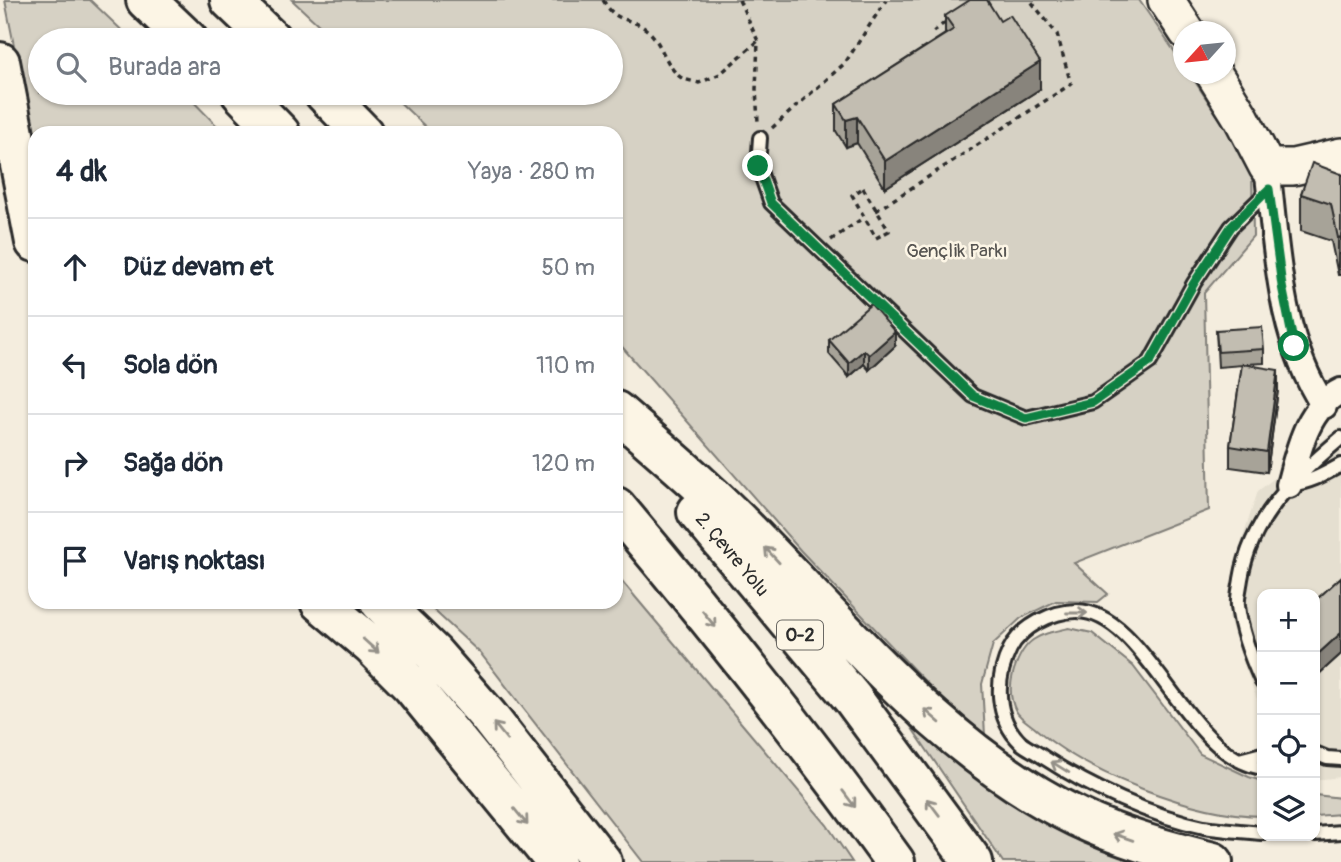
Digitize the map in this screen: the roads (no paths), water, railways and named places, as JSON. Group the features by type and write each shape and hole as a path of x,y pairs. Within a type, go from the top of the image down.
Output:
{"highway":[{"path":"146,0 175,28"},
{"path":"230,0 259,28"},
{"path":"0,62 28,206"},
{"path":"254,105 274,126"},
{"path":"336,105 356,126"},
{"path":"623,420 698,483 756,538 913,699 981,756 1031,791 1087,822 1122,837 1213,862"},
{"name":"2. Çevre Yolu","path":"623,422 853,699 973,862"},
{"path":"623,515 818,758 895,862"},
{"path":"623,536 666,566"},
{"path":"328,609 372,646 412,686 556,862"},
{"path":"387,609 433,653 488,716 602,862"}],"street":[{"path":"1220,84 1242,119 1268,178 1282,286 1294,346 1308,382 1332,398 1311,421 1289,485"},
{"path":"1268,178 1277,169 1341,156"}],"lane":[{"path":"760,138 758,166 771,203 973,396 1026,418 1093,402 1150,362 1194,283 1268,178"},
{"path":"1257,671 1249,653 1237,604 1244,564 1255,533 1267,512 1289,485 1341,438"},
{"path":"1289,485 1317,479 1341,465"},
{"path":"1257,766 1239,760 1209,738 1122,632 1098,614 1076,611 1055,615 1029,627 1012,645 1002,668 999,697 1007,722 1020,742 1066,772 1149,810 1204,827 1257,832"},
{"path":"1239,760 1257,755"},
{"path":"1320,758 1341,759"},
{"path":"1320,834 1341,832"}],"park label":[{"name":"Gençlik Parkı","path":"957,250"}]}
